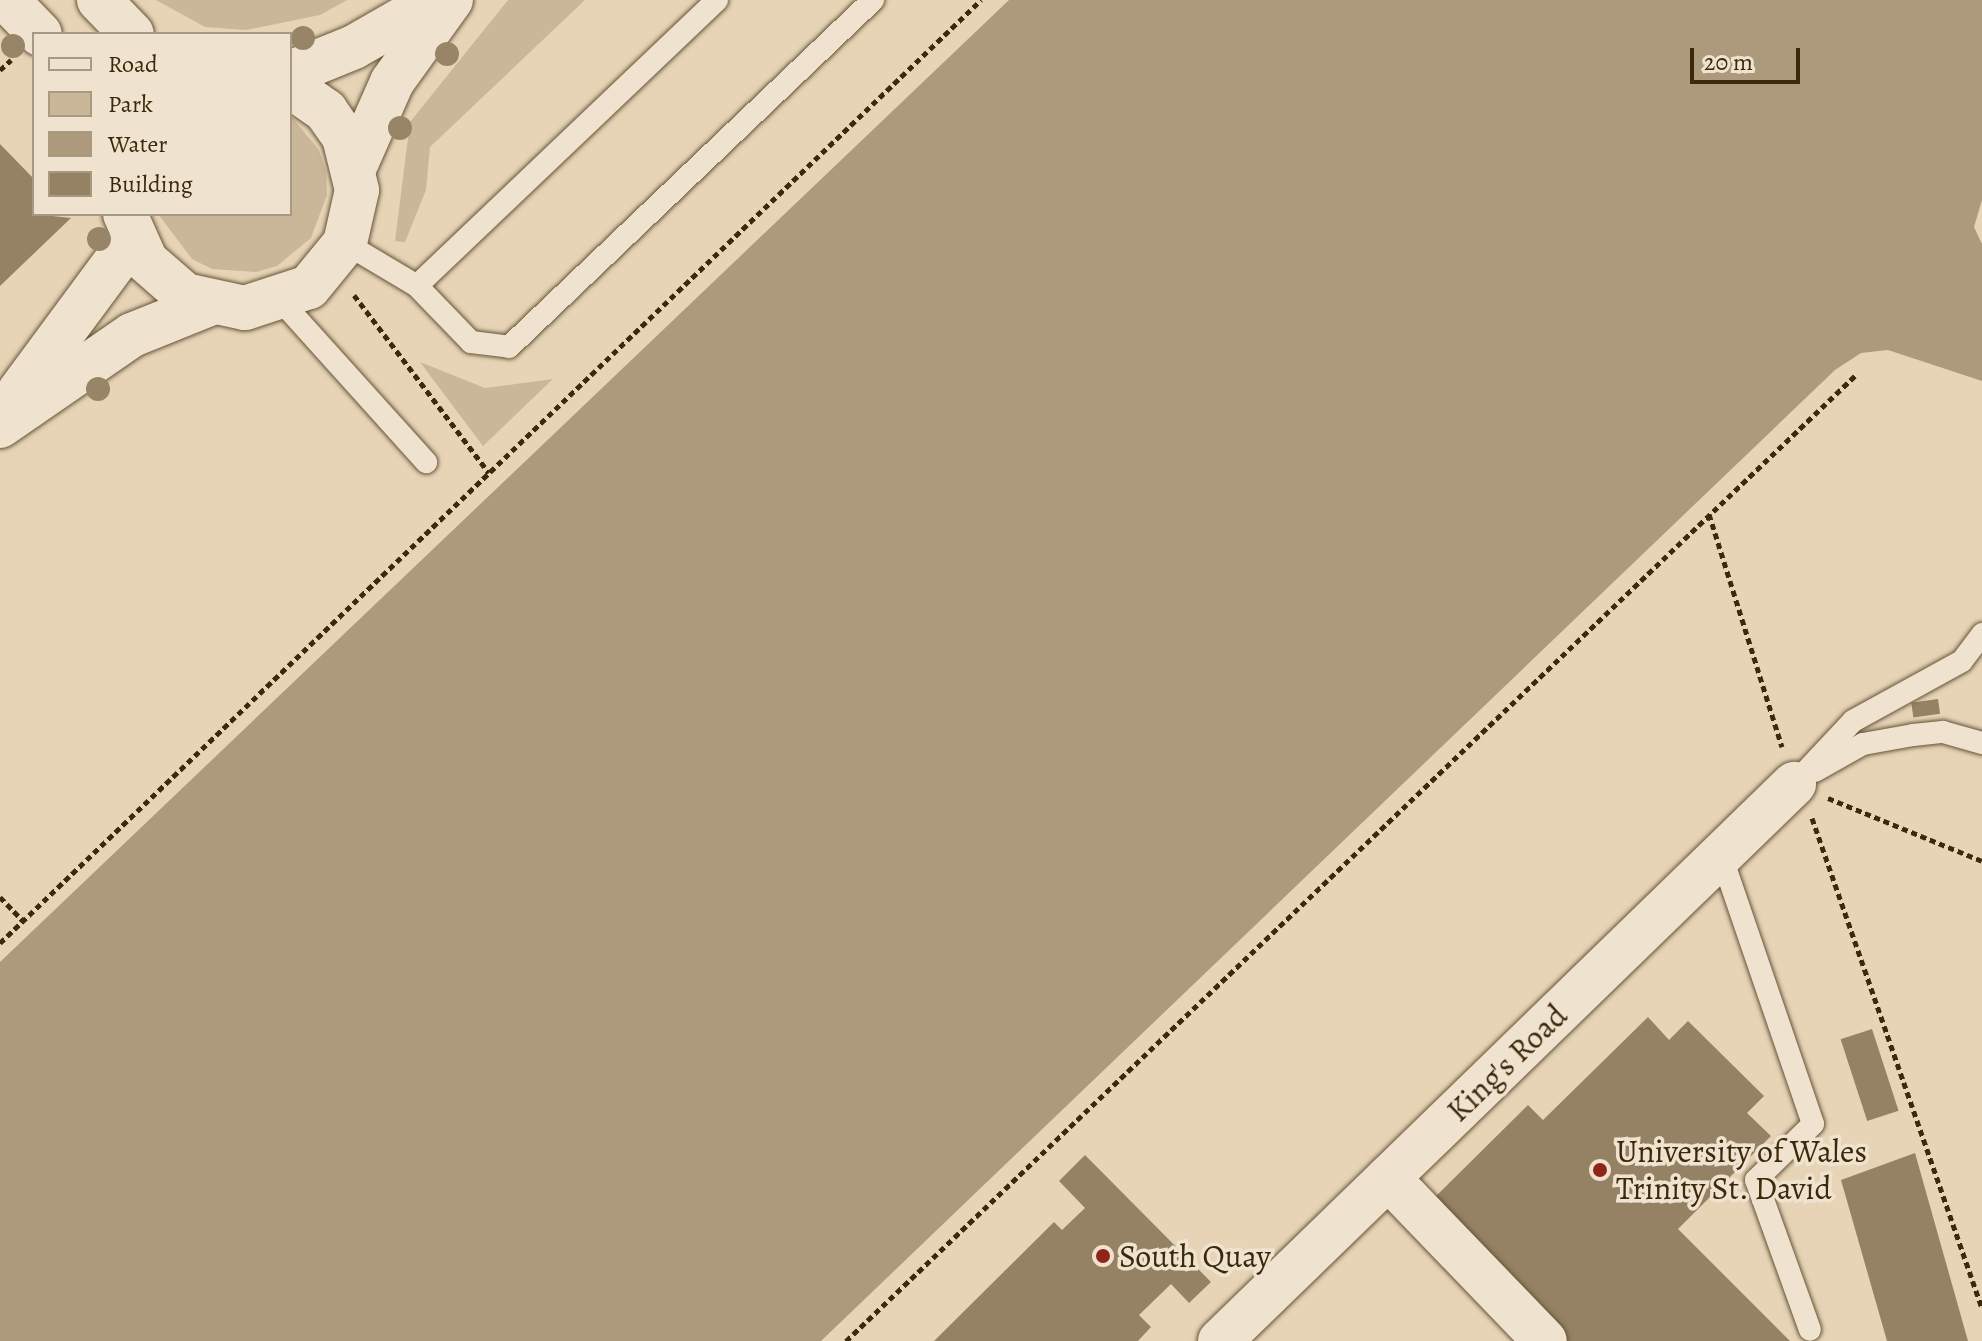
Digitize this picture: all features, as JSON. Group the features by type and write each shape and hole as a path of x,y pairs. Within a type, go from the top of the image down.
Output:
{"street":[{"path":"7,0 38,32"},
{"path":"99,0 130,32"},
{"path":"292,72 354,47 436,0"},
{"path":"0,415 129,226 164,280 209,304 245,308 281,301 338,254 355,215 355,166 392,82 451,0"},
{"path":"292,87 326,111 355,166"},
{"path":"0,426 132,335 209,304"},
{"name":"King's Road","path":"1220,1341 1794,784"},
{"path":"1388,1178 1545,1341"}],"lane":[{"path":"417,286 717,0"},
{"path":"338,254 417,286 471,342 509,347 873,0"},
{"path":"281,301 426,462"},
{"path":"1794,784 1853,721 1962,661 1982,634"},
{"path":"1794,784 1863,744 1943,732 1982,743"},
{"path":"1721,855 1813,1124 1756,1180 1810,1330"}],"path":[{"path":"0,943 981,0"},
{"path":"338,254 489,473"},
{"path":"846,1341 1857,374"},
{"path":"1709,514 1794,784 1856,929 1982,1308"},
{"path":"1794,784 1982,861"},
{"path":"0,897 23,921"}],"green space":[{"path":"156,0 347,0 320,15 246,30 205,27"},
{"path":"508,0 585,0 430,147 426,190 405,242 395,241 410,122"},
{"path":"292,117 319,150 326,172 327,195 311,238 277,266 256,272 212,269 192,259 160,216 292,216"},
{"path":"420,362 485,388 553,379 483,446"}],"water":[{"path":"1009,0 1982,0 1982,200 1974,227 1982,244 1982,381 1888,350 1861,353 1835,370 821,1341 0,1341 0,962"}],"building":[{"path":"0,144 32,177 32,216 71,218 0,286"},
{"path":"1938,699 1940,714 1913,718 1911,703"},
{"name":"University of Wales Trinity St. David","path":"1648,1017 1669,1040 1688,1021 1764,1096 1747,1113 1771,1136 1678,1229 1790,1341 1565,1341 1429,1203 1528,1105 1543,1120"},
{"path":"1872,1029 1899,1111 1867,1121 1841,1039"},
{"name":"University of Wales Trinity St. David","path":"1915,1153 1968,1341 1887,1341 1841,1180"},
{"name":"South Quay","path":"1085,1155 1211,1282 1189,1303 1171,1284 1139,1315 1151,1327 1138,1341 934,1341 1054,1222 1062,1230 1085,1208 1059,1181"}],"place":[{"name":"University of Wales Trinity St. David","path":"1600,1170"},
{"name":"South Quay","path":"1103,1256"}]}
